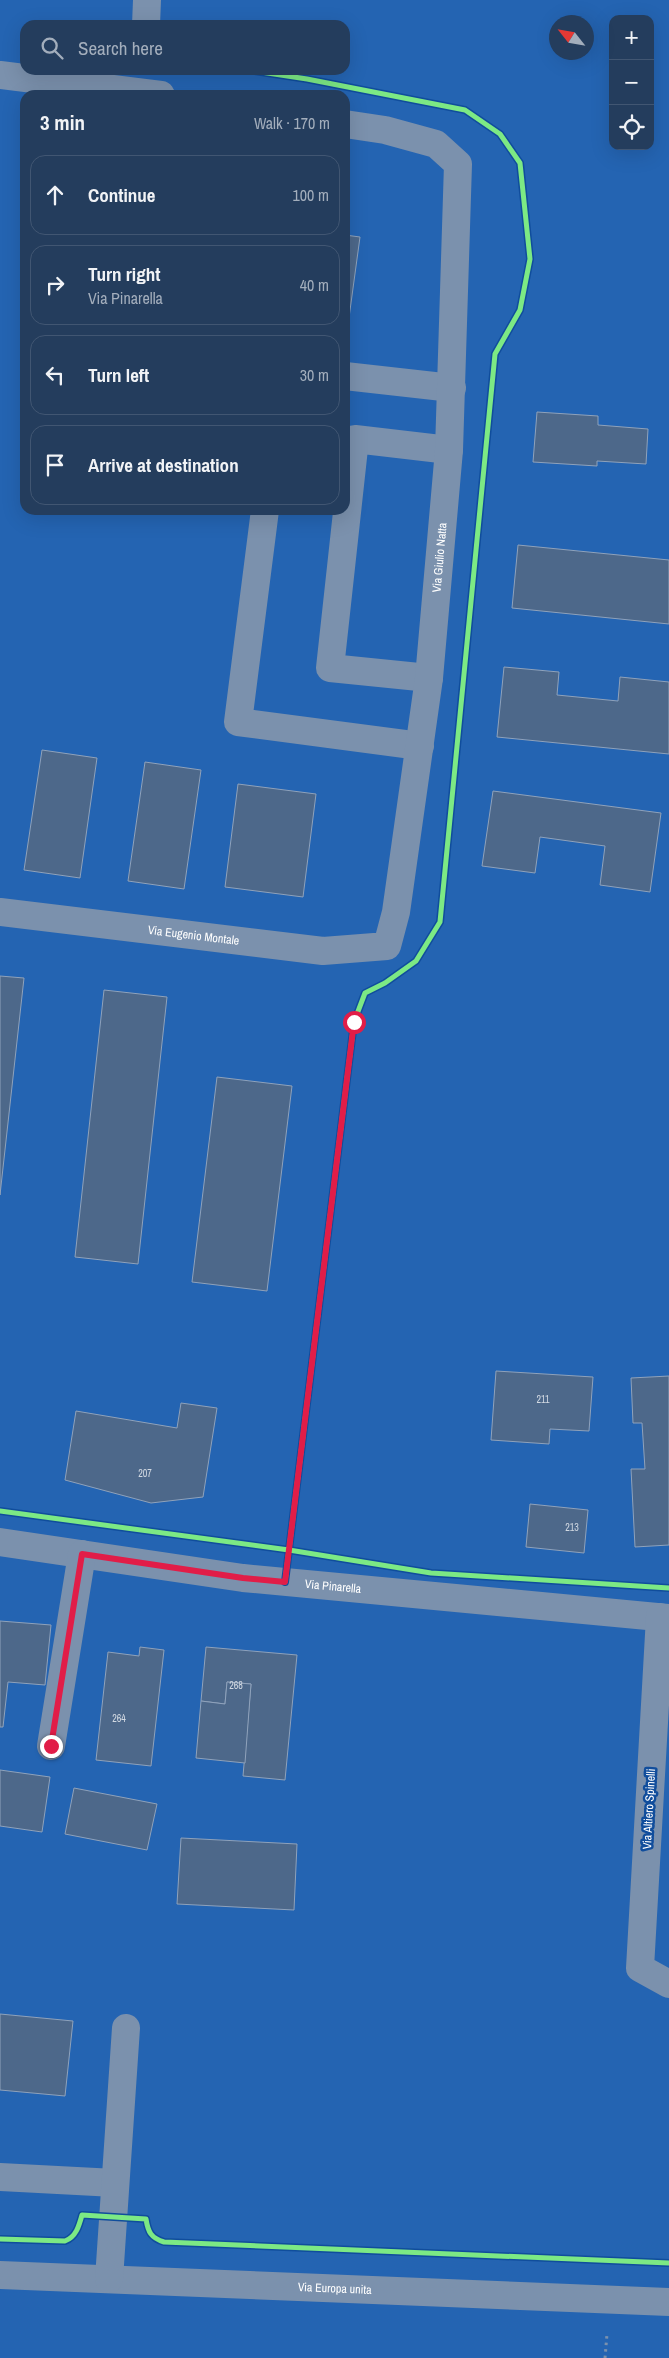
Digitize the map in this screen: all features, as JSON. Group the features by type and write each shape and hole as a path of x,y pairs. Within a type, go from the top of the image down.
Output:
{"street":[{"path":"146,20 147,0"},
{"path":"0,74 150,86"},
{"name":"Via Giulio Natta","path":"350,125 385,130 436,144 458,164 449,450 429,678 396,912 387,946"},
{"path":"350,377 452,388"},
{"path":"350,485 355,439 449,450"},
{"path":"264,515 238,722 420,746"},
{"path":"347,515 330,668 429,678"},
{"name":"Via Eugenio Montale","path":"0,912 323,951 387,946"},
{"name":"Via Pinarella","path":"0,1542 243,1578 665,1618"},
{"path":"51,1746 82,1554"},
{"name":"Via Altiero Spinelli","path":"665,1618 640,1968 669,1984"},
{"path":"109,2279 126,2028"},
{"path":"0,2177 115,2183"},
{"name":"Via Europa unita","path":"0,2275 669,2302"}],"shaded area":[{"path":"0,0 669,0 669,2358 0,2358"}],"building":[{"path":"350,236 360,237 350,310"},
{"path":"537,412 598,416 598,425 648,429 646,464 597,461 597,466 533,462"},
{"path":"518,545 669,560 669,624 512,608"},
{"path":"504,667 559,672 557,695 618,701 620,677 669,682 669,754 497,737"},
{"path":"42,750 97,758 80,878 24,870"},
{"path":"145,762 201,770 184,889 128,881"},
{"path":"238,784 316,794 303,897 225,887"},
{"path":"493,791 661,813 650,892 600,885 605,846 540,837 535,873 482,866"},
{"path":"0,976 24,978 0,1195"},
{"path":"104,990 167,997 138,1264 75,1257"},
{"path":"217,1077 292,1086 267,1291 192,1282"},
{"path":"496,1371 593,1377 589,1431 550,1429 549,1444 491,1440"},
{"path":"669,1376 669,1545 635,1547 631,1469 645,1469 642,1423 633,1423 631,1378"},
{"path":"181,1403 217,1408 203,1497 151,1503 65,1480 76,1411 177,1428"},
{"path":"530,1504 588,1510 584,1553 526,1547"},
{"path":"0,1621 51,1625 45,1685 8,1682 3,1727 0,1727"},
{"path":"140,1647 164,1650 151,1766 96,1760 108,1652 139,1656"},
{"path":"206,1647 297,1655 285,1780 243,1776 251,1684 227,1682 225,1704 201,1701"},
{"path":"227,1682 251,1684 245,1763 196,1758 201,1701 225,1704"},
{"path":"0,1770 50,1777 42,1832 0,1826"},
{"path":"74,1788 157,1804 147,1850 65,1834"},
{"path":"181,1838 297,1844 294,1910 177,1904"},
{"path":"0,2014 73,2021 65,2096 0,2090"}],"cycle path":[{"path":"281,75 465,110 500,134 520,163 530,259 520,310 495,354 440,922 416,961 385,983 365,993 354,1022 285,1582"},
{"path":"0,1511 289,1550 431,1573 669,1588"},
{"path":"0,2239 65,2241 74,2234 82,2215 146,2219 151,2234 156,2239 164,2242 669,2263"}],"route":[{"path":"51,1746 82,1554 243,1578 285,1582 354,1022"}]}
